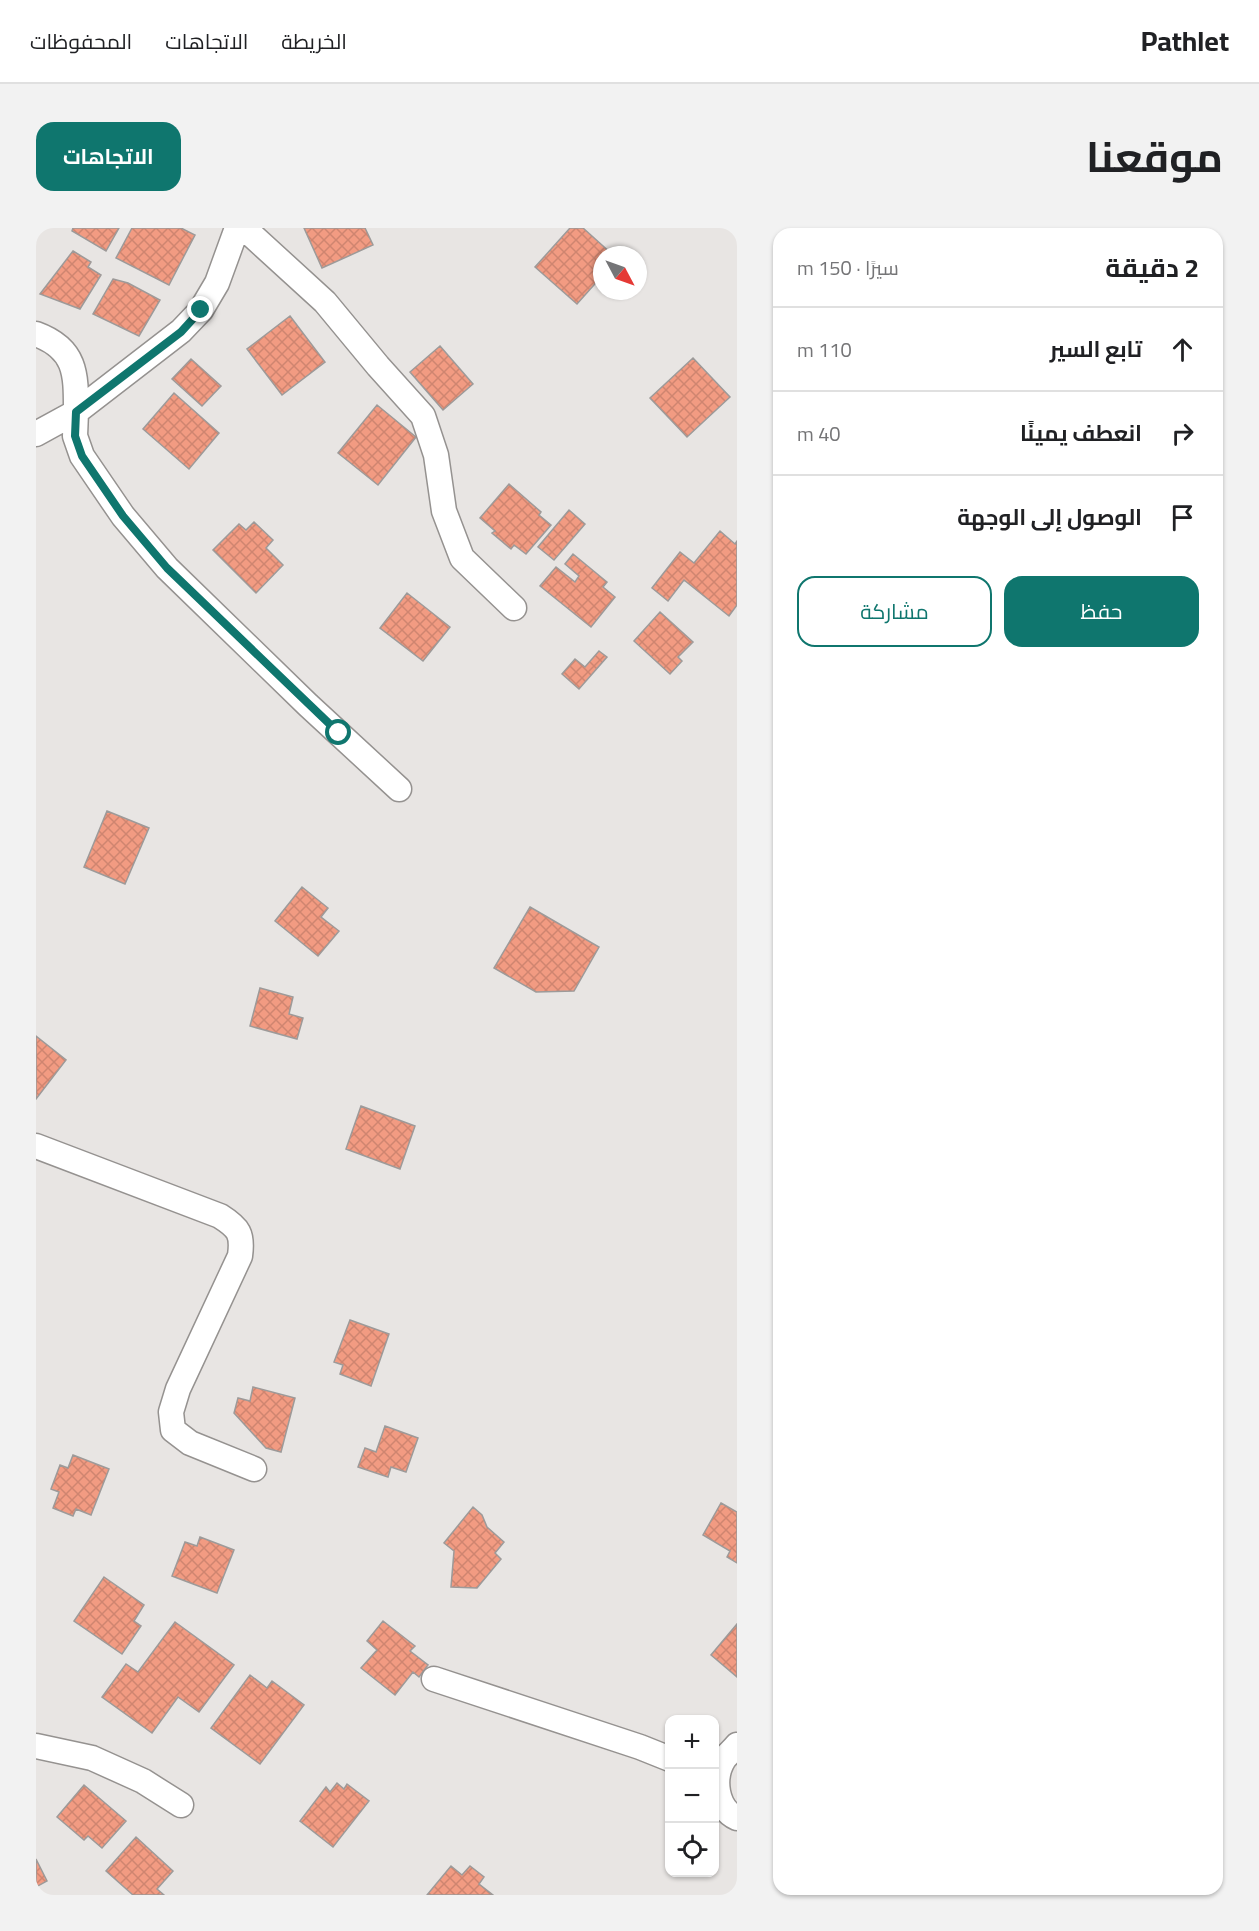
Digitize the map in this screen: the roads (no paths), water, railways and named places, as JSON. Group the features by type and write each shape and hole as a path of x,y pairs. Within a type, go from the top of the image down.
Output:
{"street":[{"path":"36,434 76,412 181,332 201,310 217,283 237,228"},
{"path":"244,228 325,302 423,416 436,454 444,511 462,558 514,608"},
{"path":"36,334 65,351 76,375 75,436 82,456 123,516 160,560 308,705 399,789"},
{"path":"36,1146 220,1216 234,1225 242,1239 240,1256 178,1389 171,1413 173,1430 190,1443 254,1469"},
{"path":"434,1679 665,1757"},
{"path":"719,1771 723,1761 737,1745"},
{"path":"36,1746 92,1758 143,1780 181,1805"},
{"path":"719,1800 729,1815 737,1818"}]}
